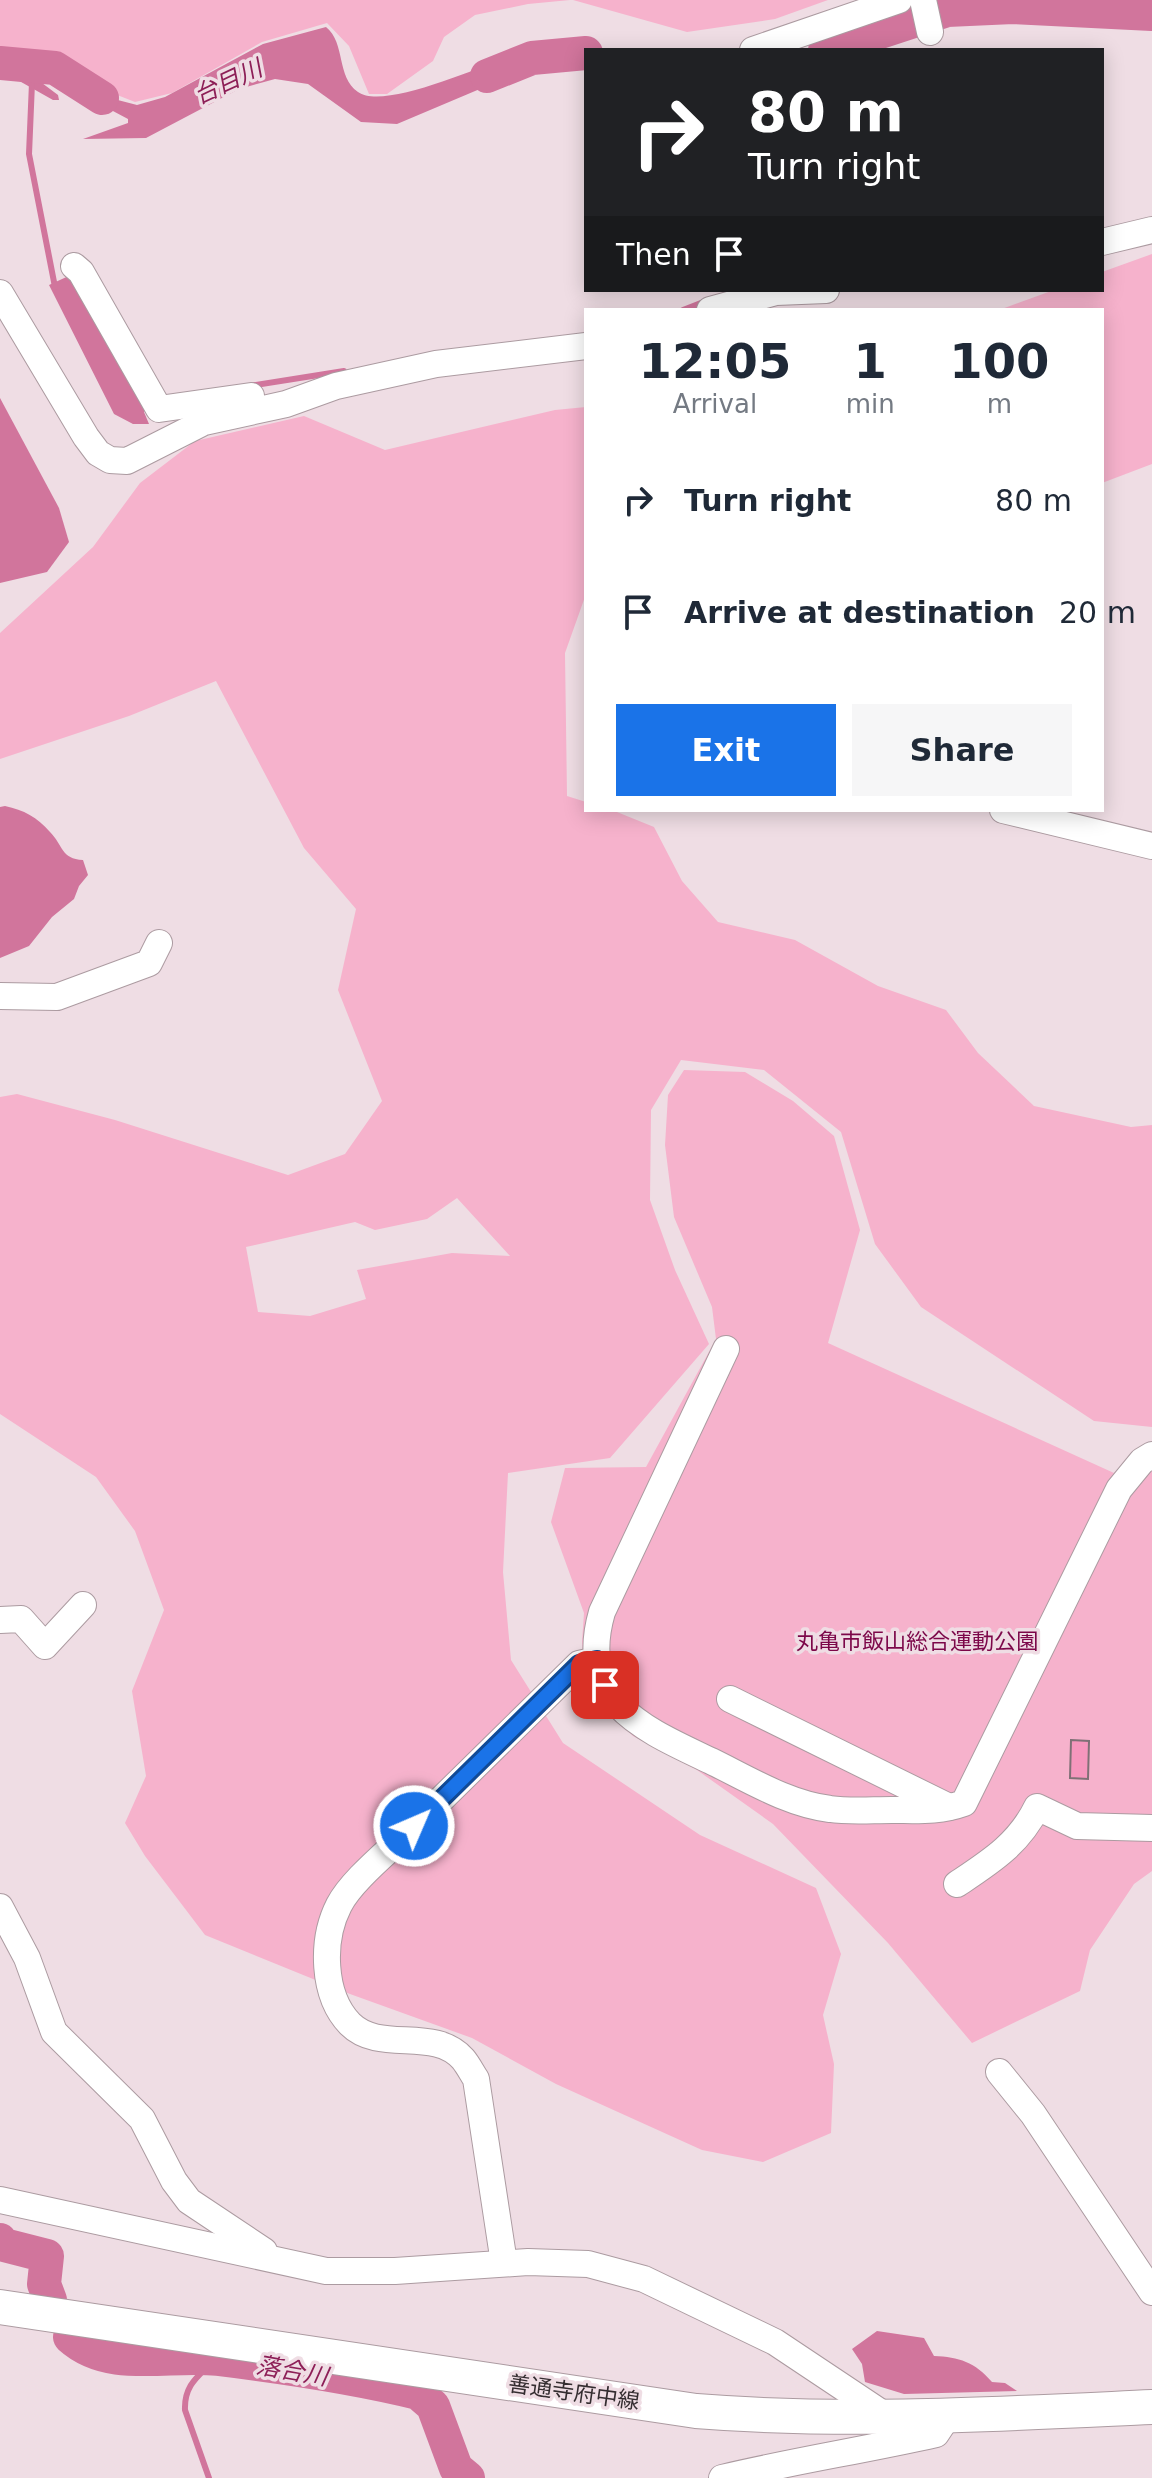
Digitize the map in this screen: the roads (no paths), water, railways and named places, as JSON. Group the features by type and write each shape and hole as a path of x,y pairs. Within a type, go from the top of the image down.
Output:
{"main road":[{"name":"善通寺府中線","path":"0,2307 696,2411 881,2423 948,2416 1152,2407"}],"street":[{"path":"762,48 921,12"},
{"path":"1104,242 1152,230"},
{"path":"74,266 81,272 159,409 283,392 319,392"},
{"path":"717,308 773,292"},
{"path":"0,293 86,437 98,453 110,460 127,461 204,422 286,404 319,392 436,364 584,346"},
{"path":"1011,812 1152,846"},
{"path":"0,996 57,997 149,963 159,943"},
{"path":"726,1349 602,1612 595,1635 597,1660 605,1685 621,1709 643,1729 784,1796 829,1809 941,1811 964,1803 981,1774 1119,1489 1142,1461 1152,1455"},
{"path":"0,1620 21,1619 45,1646 83,1605"},
{"path":"504,2263 476,2079 462,2057 440,2043 375,2037 353,2027 335,2005 328,1970 328,1936 340,1903 373,1866 579,1664 597,1660"},
{"path":"730,1699 950,1808"},
{"path":"957,1884 1010,1847 1026,1829 1037,1807 1077,1826 1152,1828"},
{"path":"0,1907 27,1958 54,2032 142,2119 174,2181 189,2201 277,2260"},
{"path":"999,2072 1033,2114 1152,2292"},
{"path":"0,2200 326,2271 395,2271 504,2263 588,2264 644,2279 775,2342 881,2423"},
{"path":"722,2478 801,2459 834,2456 936,2434 948,2416"}],"water":[{"path":"326,27 336,42 351,86 358,92 372,96 415,90 528,50 532,67 397,124 361,122 308,84 275,79 239,89 146,138 83,139 128,123 128,119 79,93 64,76 66,73 110,98 137,105 165,97 263,44"},
{"path":"0,53 21,55 27,59 26,71 58,95 59,100 53,100 14,78 0,74"},
{"path":"73,274 148,406 144,412 149,424 133,424 114,414 49,285"},
{"path":"0,398 59,508 69,542 47,572 0,583"},
{"path":"0,807 24,812 40,822 66,854 83,860 88,875 74,899 52,917 29,946 0,958"},
{"path":"877,2331 924,2338 934,2356 966,2362 992,2382 1005,2383 1017,2391 904,2394 865,2382 862,2364 852,2349"}],"waterway":[{"name":"台目川","path":"831,48 947,10 1013,7 1152,14"},
{"name":"台目川","path":"487,76 532,58 584,53"},
{"name":"台目川","path":"0,63 55,68 102,98"},
{"path":"32,83 29,154 55,287"},
{"path":"688,308 706,301"},
{"path":"249,386 344,371"},
{"name":"落合川","path":"0,2240 0,2244 47,2256 44,2284 50,2300"},
{"name":"落合川","path":"70,2337 103,2355 141,2359 218,2359 318,2373 418,2393 433,2406 456,2468 468,2478"},
{"path":"209,2478 185,2410 185,2401 194,2381 216,2358"}],"park label":[{"name":"丸亀市飯山総合運動公園","path":"917,1641"}]}
